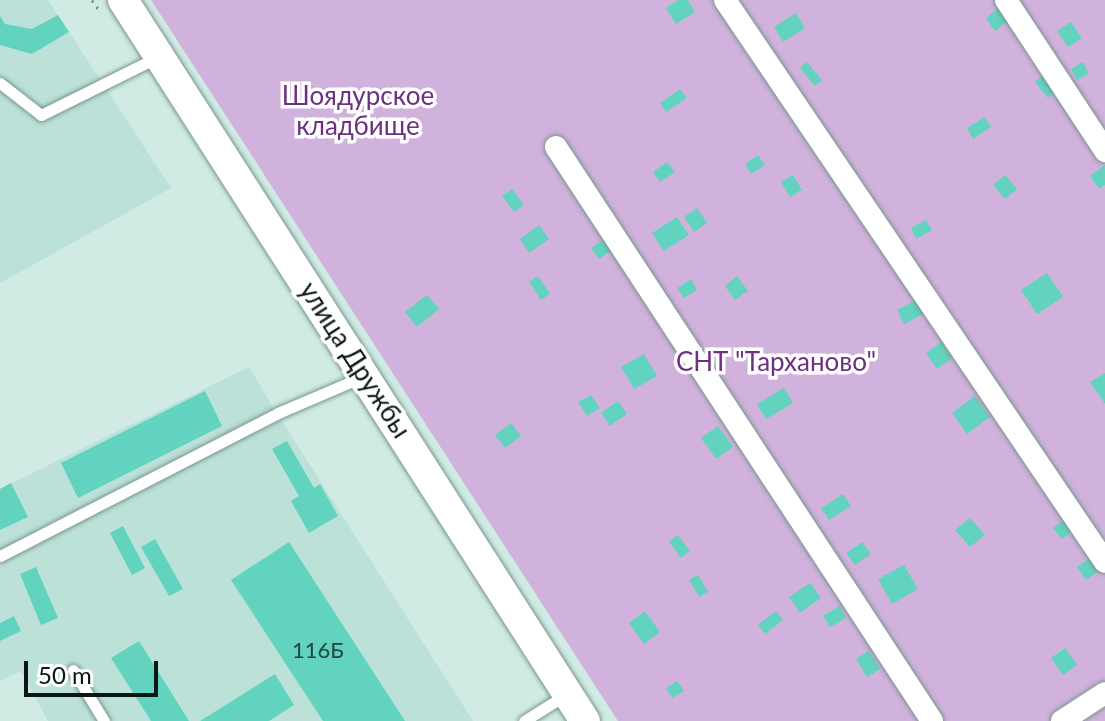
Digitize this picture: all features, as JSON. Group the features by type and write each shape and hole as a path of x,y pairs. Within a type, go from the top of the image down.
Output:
{"main road":[{"name":"улица Дружбы","path":"123,0 585,721"}],"street":[{"path":"725,0 1105,562"},
{"path":"1006,0 1105,151"},
{"path":"556,147 932,721"},
{"path":"1062,721 1105,693"}],"lane":[{"path":"0,83 41,115 158,57"},
{"path":"0,556 278,413 366,375"},
{"path":"73,670 104,721"},
{"path":"524,721 567,694"}],"shaded area":[{"path":"0,0 48,0 171,188 0,283"},
{"path":"249,367 473,721 48,721 21,671 0,681 0,489"}],"green space":[{"name":"СНТ \"Тарханово\"","path":"151,0 1105,0 1105,721 618,721"}],"building":[{"path":"678,0 688,0 695,12 676,24 666,8"},
{"path":"1000,7 1009,20 995,31 986,18"},
{"path":"796,13 805,28 783,42 774,27"},
{"path":"58,15 69,32 32,54 0,45 0,16 5,24 32,29"},
{"path":"1071,22 1082,38 1068,47 1057,31"},
{"path":"807,62 822,80 815,86 800,68"},
{"path":"1083,62 1089,74 1077,80 1071,69"},
{"path":"1046,73 1059,89 1048,98 1035,82"},
{"path":"680,89 687,98 666,112 660,103"},
{"path":"984,117 991,127 973,139 967,128"},
{"path":"758,155 765,165 751,174 745,164"},
{"path":"667,162 675,172 660,182 653,172"},
{"path":"1105,165 1105,185 1099,189 1090,176"},
{"path":"793,175 802,190 790,197 781,182"},
{"path":"1005,175 1017,189 1005,199 993,185"},
{"path":"512,189 524,205 514,212 502,196"},
{"path":"697,208 707,223 694,232 684,217"},
{"path":"677,217 689,235 664,251 652,233"},
{"path":"926,220 932,230 916,239 911,228"},
{"path":"539,225 549,239 529,253 520,239"},
{"path":"606,238 613,249 599,259 591,248"},
{"path":"1047,273 1063,297 1037,314 1021,290"},
{"path":"538,276 550,294 541,300 529,282"},
{"path":"737,276 748,291 735,300 725,286"},
{"path":"691,279 697,290 684,298 677,288"},
{"path":"427,295 439,309 417,327 405,312"},
{"path":"920,298 927,312 904,324 897,310"},
{"path":"941,342 952,358 937,369 926,353"},
{"path":"644,354 657,376 634,389 621,367"},
{"path":"1105,373 1105,404 1090,382"},
{"path":"784,388 793,403 766,419 757,404"},
{"path":"205,391 222,426 78,498 61,463"},
{"path":"591,395 600,408 587,416 578,402"},
{"path":"975,396 990,417 967,434 952,413"},
{"path":"618,401 627,414 610,426 601,413"},
{"path":"511,423 521,436 505,448 495,435"},
{"path":"718,426 733,447 716,459 701,438"},
{"path":"287,441 314,488 320,484 338,516 309,533 291,501 299,496 272,449"},
{"path":"11,483 28,517 0,530 0,489"},
{"path":"843,494 851,506 829,520 821,508"},
{"path":"1068,517 1076,528 1062,539 1053,528"},
{"path":"970,518 985,535 970,547 955,530"},
{"path":"123,526 145,568 132,575 110,533"},
{"path":"678,535 690,551 681,558 669,542"},
{"path":"155,539 183,589 169,596 141,547"},
{"path":"289,542 405,721 323,721 231,580"},
{"path":"862,542 871,554 855,565 846,553"},
{"path":"1097,553 1105,567 1086,580 1077,567"},
{"path":"904,565 918,589 892,604 878,579"},
{"path":"36,567 58,618 41,625 20,574"},
{"path":"698,575 708,592 699,597 689,580"},
{"path":"810,583 821,598 800,613 789,597"},
{"path":"839,606 846,618 830,627 823,616"},
{"path":"645,611 660,632 644,644 629,623"},
{"path":"776,611 783,620 765,634 758,625"},
{"path":"14,616 21,631 0,641 0,623"},
{"path":"139,641 189,721 151,721 111,658"},
{"path":"1065,648 1077,665 1063,675 1051,658"},
{"path":"869,651 880,669 867,677 856,659"},
{"path":"275,674 294,705 269,721 200,721"},
{"path":"677,681 684,691 672,698 666,688"}],"park label":[{"name":"Шоядурское кладбище","path":"358,111"}]}
